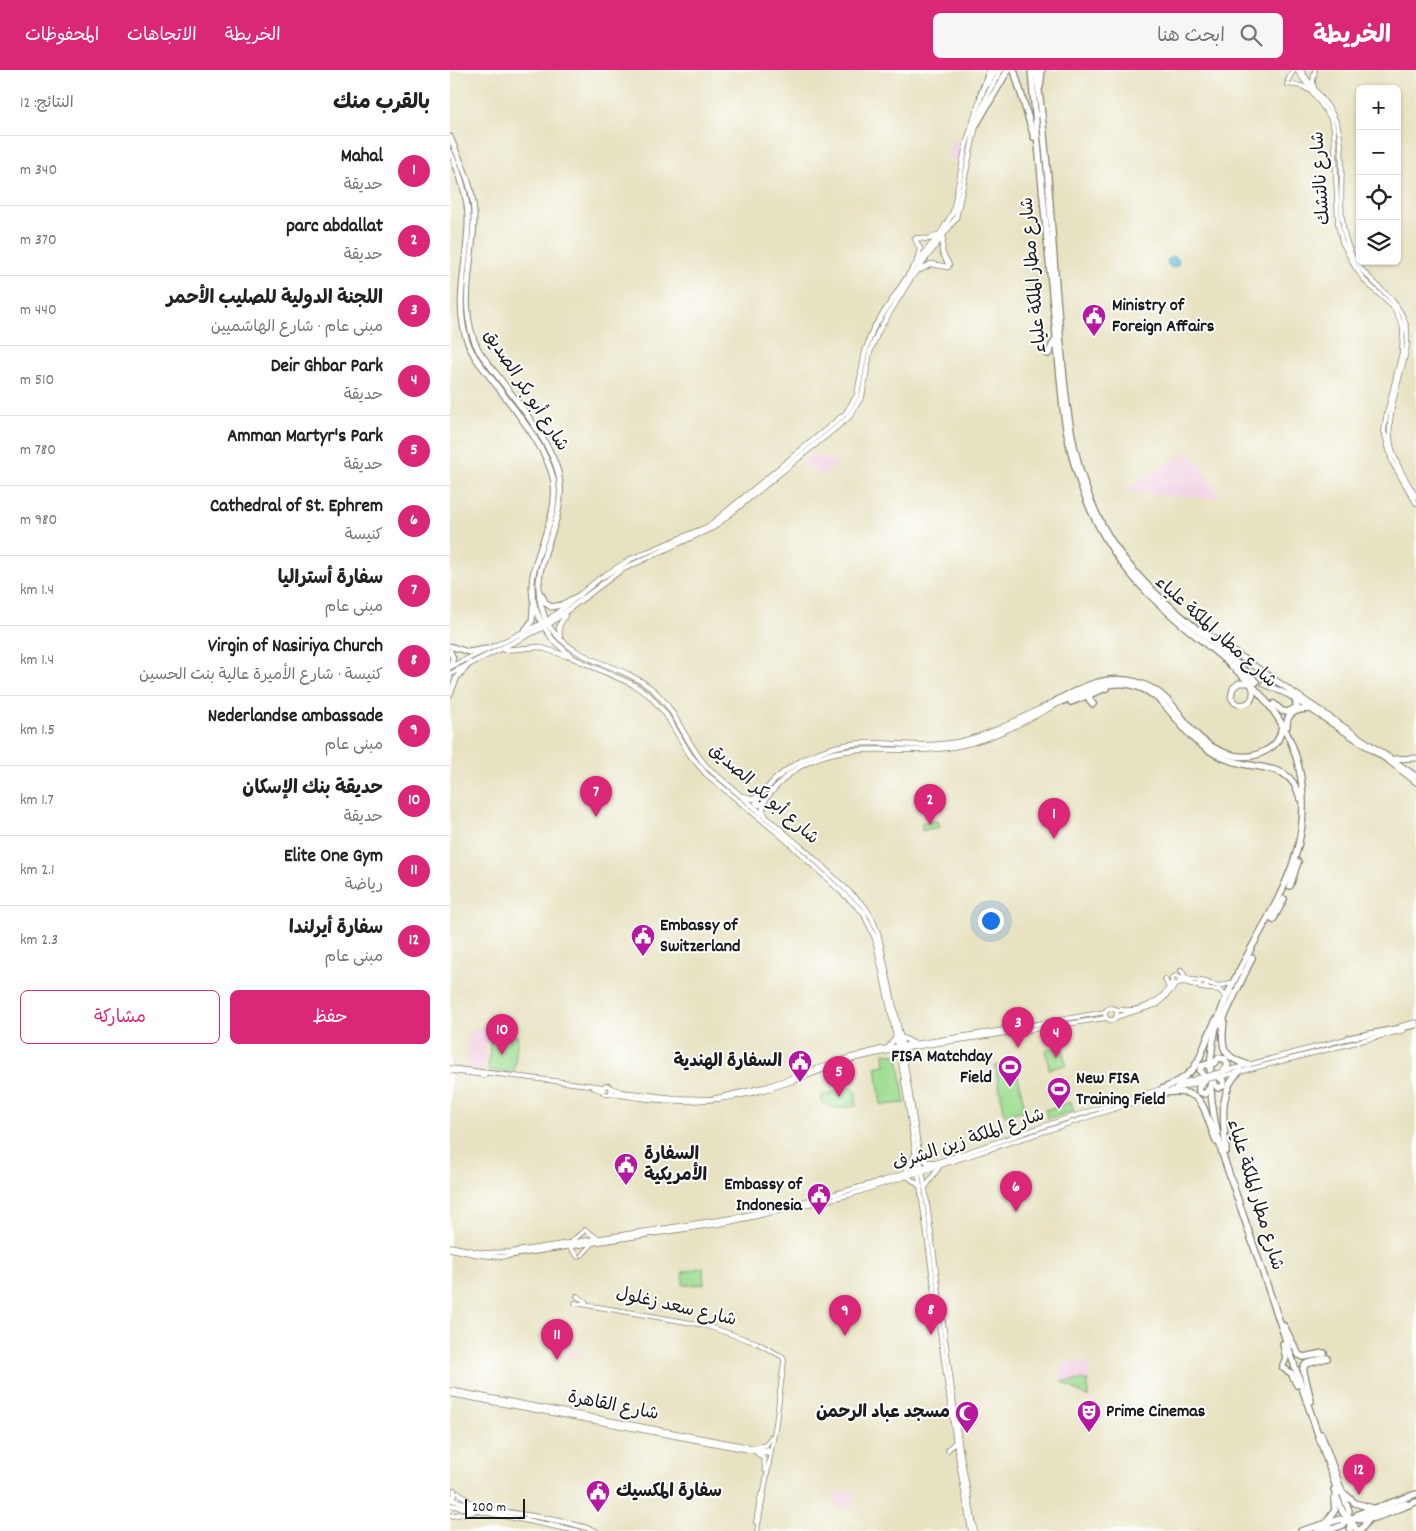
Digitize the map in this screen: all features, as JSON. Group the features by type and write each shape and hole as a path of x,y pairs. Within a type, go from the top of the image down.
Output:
{"highway":[{"path":"981,95 990,70"},
{"path":"976,125 1008,70"},
{"path":"1014,70 1040,159"},
{"name":"شارع مطار الملكة علياء","path":"1031,70 1040,159 1051,310 1070,452 1084,498 1102,535 1123,566 1148,593 1274,706"},
{"name":"شارع مطار الملكة علياء","path":"1036,70 1061,316 1070,428 1081,475 1106,532 1128,563 1154,592 1247,673 1274,706 1298,753 1305,780 1307,813 1304,840 1296,871 1280,907 1222,1016"},
{"path":"1039,96 1042,70"},
{"name":"شارع أبو بكر الصديق","path":"450,137 466,173 474,216 467,306 472,336 479,351 546,443 556,463 560,479 560,504 540,564 539,587 545,625"},
{"name":"شارع أبو بكر الصديق","path":"450,152 461,176 468,216 461,297 463,328 474,355 544,453 554,479 553,506 534,563 532,593 545,625"},
{"path":"1048,354 1055,338"},
{"path":"539,587 545,602 551,607 562,605 580,595"},
{"path":"522,634 533,619 532,593"},
{"path":"1193,626 1416,776"},
{"path":"450,646 468,652 486,649"},
{"path":"450,651 454,658 450,667"},
{"path":"450,694 457,677 470,663"},
{"path":"1060,701 1092,683 1118,679 1143,684 1164,699 1199,737 1230,754 1251,756 1267,750 1280,738 1290,714 1310,709"},
{"path":"1249,682 1254,691 1252,700 1244,705 1235,703 1231,697 1233,688 1239,684 1249,682"},
{"path":"1071,702 1112,684"},
{"path":"1060,701 1090,688 1112,684 1141,688 1164,699 1192,737 1210,750 1234,762 1274,769 1284,774 1295,784 1303,804"},
{"path":"1264,684 1279,689 1390,762 1416,782"},
{"path":"1091,692 1089,699 1093,704"},
{"path":"1274,706 1288,712 1297,707 1296,700"},
{"name":"شارع مطار الملكة علياء","path":"1285,725 1298,763 1303,804 1299,847 1278,902 1227,997 1212,1065 1211,1079 1224,1152 1319,1434"},
{"path":"1393,759 1416,758"},
{"path":"1222,1016 1225,1051 1236,1061 1248,1065"},
{"path":"1163,1091 1185,1078 1193,1070 1222,1016"},
{"path":"1348,1038 1416,1024"},
{"path":"1211,1079 1200,1072 1200,1068 1205,1064 1212,1065 1219,1058 1226,1059 1228,1065 1224,1071"},
{"path":"1224,1152 1225,1093 1230,1082 1240,1070"},
{"path":"1163,1091 1185,1091 1197,1097 1224,1152"},
{"path":"1282,1326 1298,1355 1304,1357 1325,1355 1306,1364 1303,1368 1309,1401"},
{"path":"1282,1326 1286,1358 1283,1366 1292,1374 1309,1401"},
{"path":"1319,1434 1331,1480 1343,1513 1359,1531 1371,1518"},
{"path":"1319,1434 1348,1509 1350,1531"},
{"path":"1326,1523 1335,1507 1331,1480"},
{"path":"1340,1491 1355,1503 1377,1508"},
{"path":"1329,1531 1341,1527 1358,1514 1416,1498"},
{"path":"1301,1531 1338,1520 1371,1518 1416,1498"},
{"path":"1329,1531 1337,1526"}],"main road":[{"path":"450,667 486,649 545,625 611,571 631,559 692,534 715,522 849,410 857,395 865,352 873,329 913,268 942,231 955,208 966,145 981,95 996,70"},
{"path":"450,674 498,651 567,613 597,586 621,570 714,527 847,419 861,399 874,341 915,274 954,222 960,208 976,125 988,93 1001,70"},
{"path":"1295,70 1288,82 1313,91 1315,70"},
{"name":"شارع نالتشك","path":"1295,70 1313,91"},
{"name":"شارع نالتشك","path":"1301,70 1330,117 1334,129 1338,224 1344,246 1354,267 1365,281 1394,308 1402,327 1403,343 1389,422 1389,439 1394,459 1416,496"},
{"path":"913,268 920,251 916,238 932,238 942,231"},
{"path":"915,274 931,264 948,266 942,252 943,237"},
{"name":"شارع نالتشك","path":"1395,388 1385,420 1386,445 1392,462 1416,503"},
{"path":"564,644 558,630 567,613"},
{"name":"شارع أبو بكر الصديق","path":"545,625 564,644 581,656 628,676 652,689 671,711 698,756 710,770 768,818 846,888 869,912 878,933 900,1047"},
{"name":"شارع أبو بكر الصديق","path":"545,625 553,640 573,658 632,684 649,695 665,713 690,755 704,771 785,839 858,906 867,917 873,930 890,994"},
{"path":"498,651 539,647 573,658"},
{"path":"740,794 753,799 765,796 789,774 811,761 828,754 866,748 930,750 974,742 1006,731 1060,701"},
{"path":"1023,713 1045,715"},
{"path":"768,818 762,808 765,796 795,764 823,751 858,744 927,746 959,741 1034,714"},
{"path":"968,748 974,742"},
{"path":"1181,970 1187,980"},
{"path":"1176,983 1174,976 1222,991 1227,997"},
{"path":"604,1089 606,1094 611,1091 674,1098 712,1099 768,1086 844,1059 889,1049 1013,1030 1106,1018 1112,1020 1116,1017 1158,1004 1180,978"},
{"path":"1165,979 1169,989"},
{"path":"1013,1030 1105,1012 1108,1008 1128,1010 1152,1004 1176,983 1200,984 1204,980 1206,986"},
{"path":"1206,986 1219,986 1234,982"},
{"path":"1114,1009 1116,1017"},
{"path":"1105,1012 1106,1018"},
{"name":"شارع الملكة زين الشرف","path":"450,1247 479,1256 501,1257 744,1215 906,1175 945,1160 1163,1091 1416,1024"},
{"path":"889,1049 898,1035 913,1045"},
{"name":"شارع الملكة زين الشرف","path":"1211,1079 1224,1071 1348,1038"},
{"path":"902,1058 913,1045"},
{"path":"900,1047 923,1188 973,1531"},
{"path":"889,1049 902,1058"},
{"path":"450,1069 591,1088 604,1089 608,1086 611,1091"},
{"name":"شارع الملكة زين الشرف","path":"920,1170 940,1166 1163,1091"},
{"path":"917,1154 930,1162 945,1160"},
{"path":"917,1154 906,1175 923,1188"},
{"path":"923,1188 940,1166"},
{"path":"584,1231 597,1240 580,1256 569,1244 584,1231"},
{"path":"934,1265 955,1442 973,1531"},
{"name":"شارع سعد زغلول","path":"577,1296 588,1303"},
{"name":"شارع سعد زغلول","path":"575,1303 588,1303 704,1325 757,1343 783,1358 777,1406"},
{"name":"شارع القاهرة","path":"450,1392 769,1452"},
{"path":"756,1531 777,1406"},
{"path":"756,1531 777,1406"},
{"path":"765,1470 764,1459 755,1450 766,1445 771,1437"},
{"path":"948,1450 955,1442"},
{"path":"450,1499 455,1495 454,1490"},
{"path":"459,1493 473,1505"},
{"path":"1362,1516 1416,1498"},
{"path":"450,1499 473,1505 569,1522 596,1531"},
{"path":"450,1505 578,1531"},
{"path":"450,1516 482,1512"},
{"path":"1308,1531 1337,1526"},
{"path":"1317,1531 1337,1526"}],"shaded area":[{"path":"952,138 960,142 958,160 947,158"},
{"path":"1188,451 1220,494 1213,499 1127,492 1127,489"},
{"path":"813,454 839,462 823,476 801,464"},
{"path":"474,1029 485,1031 488,1035 482,1070 473,1069 466,1059 469,1032"},
{"path":"565,1349 583,1352 582,1357 565,1356"},
{"path":"1090,1362 1089,1399 1061,1379 1062,1363"},
{"path":"836,1491 854,1493 853,1508 835,1506"}],"green space":[{"path":"937,821 939,827 922,831 922,823"},
{"path":"495,1031 518,1036 514,1073 488,1070 491,1035"},
{"path":"1060,1046 1063,1049 1066,1065 1049,1069 1046,1050"},
{"path":"884,1053 894,1054 899,1063 905,1103 881,1105 876,1067 885,1065"},
{"name":"FISA Matchday Field","path":"1015,1061 1025,1110 1005,1115 995,1066"},
{"path":"852,1087 856,1091 856,1106 836,1109 822,1103 822,1096"},
{"name":"New FISA Training Field","path":"1071,1102 1074,1111 1048,1119 1045,1110"},
{"path":"703,1267 704,1284 683,1285 683,1272"},
{"path":"1088,1380 1088,1398 1062,1381"}],"water":[{"path":"1173,256 1179,262 1173,268 1167,262"}],"place":[{"name":"Ministry of Foreign Affairs","path":"1094,337"},
{"name":"سفارة أستراليا","path":"596,817"},
{"name":"parc abdallat","path":"930,825"},
{"name":"Mahal","path":"1054,839"},
{"name":"Embassy of Switzerland","path":"643,957"},
{"name":"اللجنة الدولية للصليب الأحمر","path":"1018,1048"},
{"name":"حديقة بنك الإسكان","path":"502,1055"},
{"name":"Deir Ghbar Park","path":"1056,1058"},
{"name":"السفارة الهندية","path":"800,1083"},
{"name":"FISA Matchday Field","path":"1010,1088"},
{"name":"Amman Martyr's Park","path":"839,1097"},
{"name":"New FISA Training Field","path":"1059,1110"},
{"name":"السفارة الأمريكية","path":"626,1186"},
{"name":"Cathedral of St. Ephrem","path":"1016,1212"},
{"name":"Embassy of Indonesia","path":"819,1216"},
{"name":"Virgin of Nasiriya Church","path":"931,1335"},
{"name":"Nederlandse ambassade","path":"845,1336"},
{"name":"Elite One Gym","path":"557,1360"},
{"name":"Prime Cinemas","path":"1089,1433"},
{"name":"مسجد عباد الرحمن","path":"967,1434"},
{"name":"سفارة أيرلندا","path":"1359,1495"},
{"name":"سفارة المكسيك","path":"598,1513"}]}
